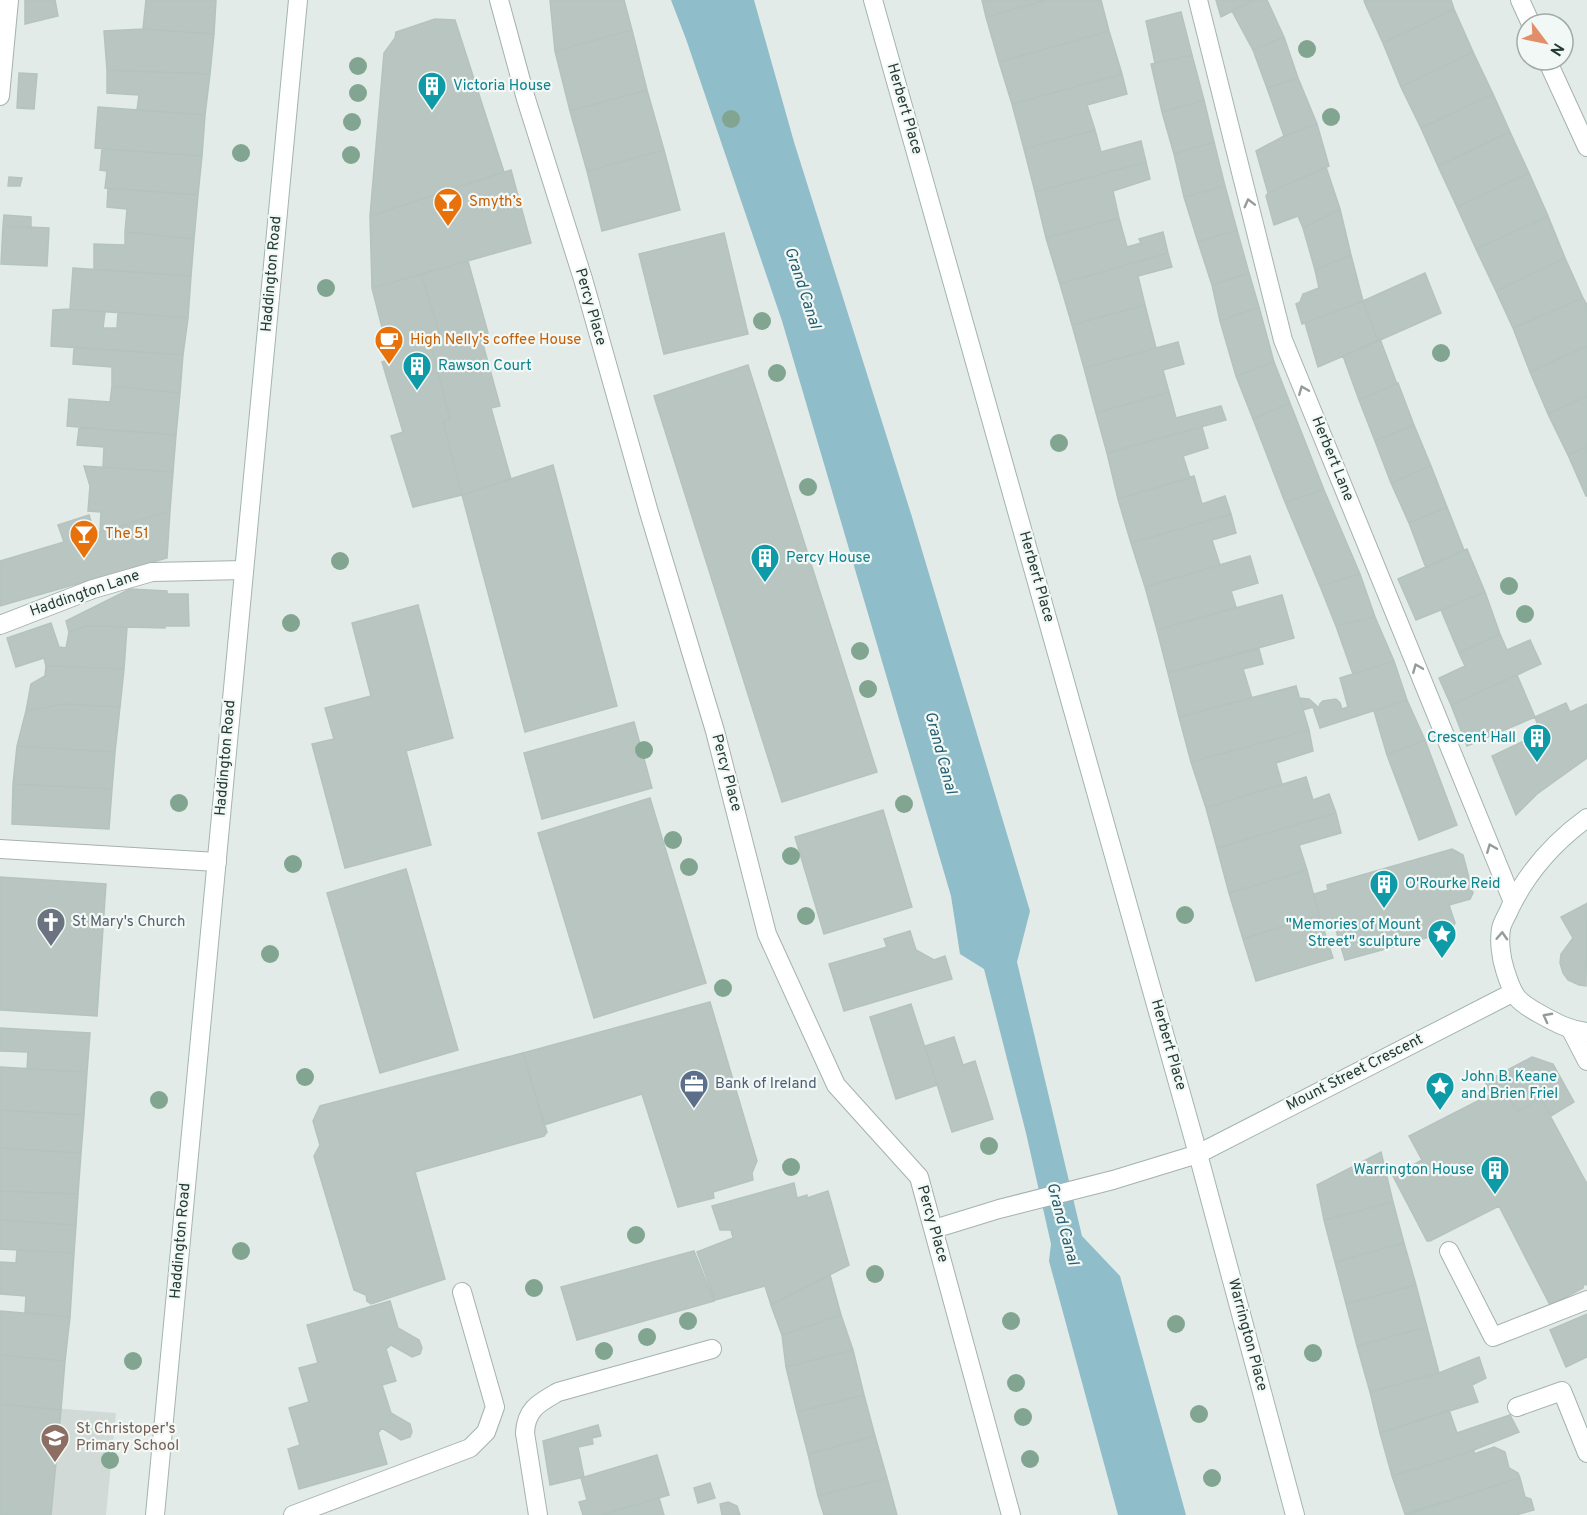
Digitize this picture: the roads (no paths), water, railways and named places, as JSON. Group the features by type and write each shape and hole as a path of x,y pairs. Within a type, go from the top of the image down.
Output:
{"street":[{"path":"0,96 9,0"},
{"name":"Haddington Road","path":"155,1515 298,0"},
{"name":"Percy Place","path":"499,0 526,99 583,279 648,509 715,731 767,934 836,1085 919,1177 1011,1515"},
{"name":"Herbert Place","path":"873,0 1198,1154"},
{"name":"Herbert Lane","path":"1198,0 1283,340 1513,902"},
{"path":"1553,72 1587,147"},
{"name":"Haddington Lane","path":"0,625 93,589 152,572 244,570"},
{"path":"1587,818 1564,835 1540,859 1513,902 1501,928 1502,960 1512,993 1527,1007 1579,1031 1587,1061"},
{"path":"0,849 217,862"},
{"name":"Mount Street Crescent","path":"934,1229 1198,1154 1512,993"},
{"name":"Warrington Place","path":"1198,1154 1295,1515"},
{"path":"1449,1251 1493,1337 1587,1300"},
{"path":"293,1515 470,1448 486,1432 495,1407 462,1292"},
{"path":"538,1515 525,1433 526,1420 536,1405 558,1392 712,1349"},
{"path":"1517,1407 1562,1391 1587,1453"}],"water":[{"name":"Grand Canal","path":"671,0 754,0 794,142 912,517 1030,911 1017,962 1082,1236 1120,1276 1186,1515 1118,1515 1049,1261 1051,1244 1026,1133 984,969 960,954 951,896 782,321"}],"place":[{"name":"Victoria House","path":"432,112"},
{"name":"Smyth’s","path":"448,228"},
{"name":"High Nelly's coffee House","path":"389,366"},
{"name":"Rawson Court","path":"417,392"},
{"name":"The 51","path":"84,560"},
{"name":"Percy House","path":"765,584"},
{"name":"Crescent Hall","path":"1537,764"},
{"name":"O'Rourke Reid","path":"1384,910"},
{"name":"St Mary's Church","path":"51,948"},
{"name":"\"Memories of Mount Street\" sculpture","path":"1442,960"},
{"name":"Bank of Ireland","path":"694,1110"},
{"name":"John B. Keane and Brien Friel","path":"1440,1112"},
{"name":"Warrington House","path":"1495,1196"},
{"name":"St Christoper's Primary School","path":"55,1464"}]}
